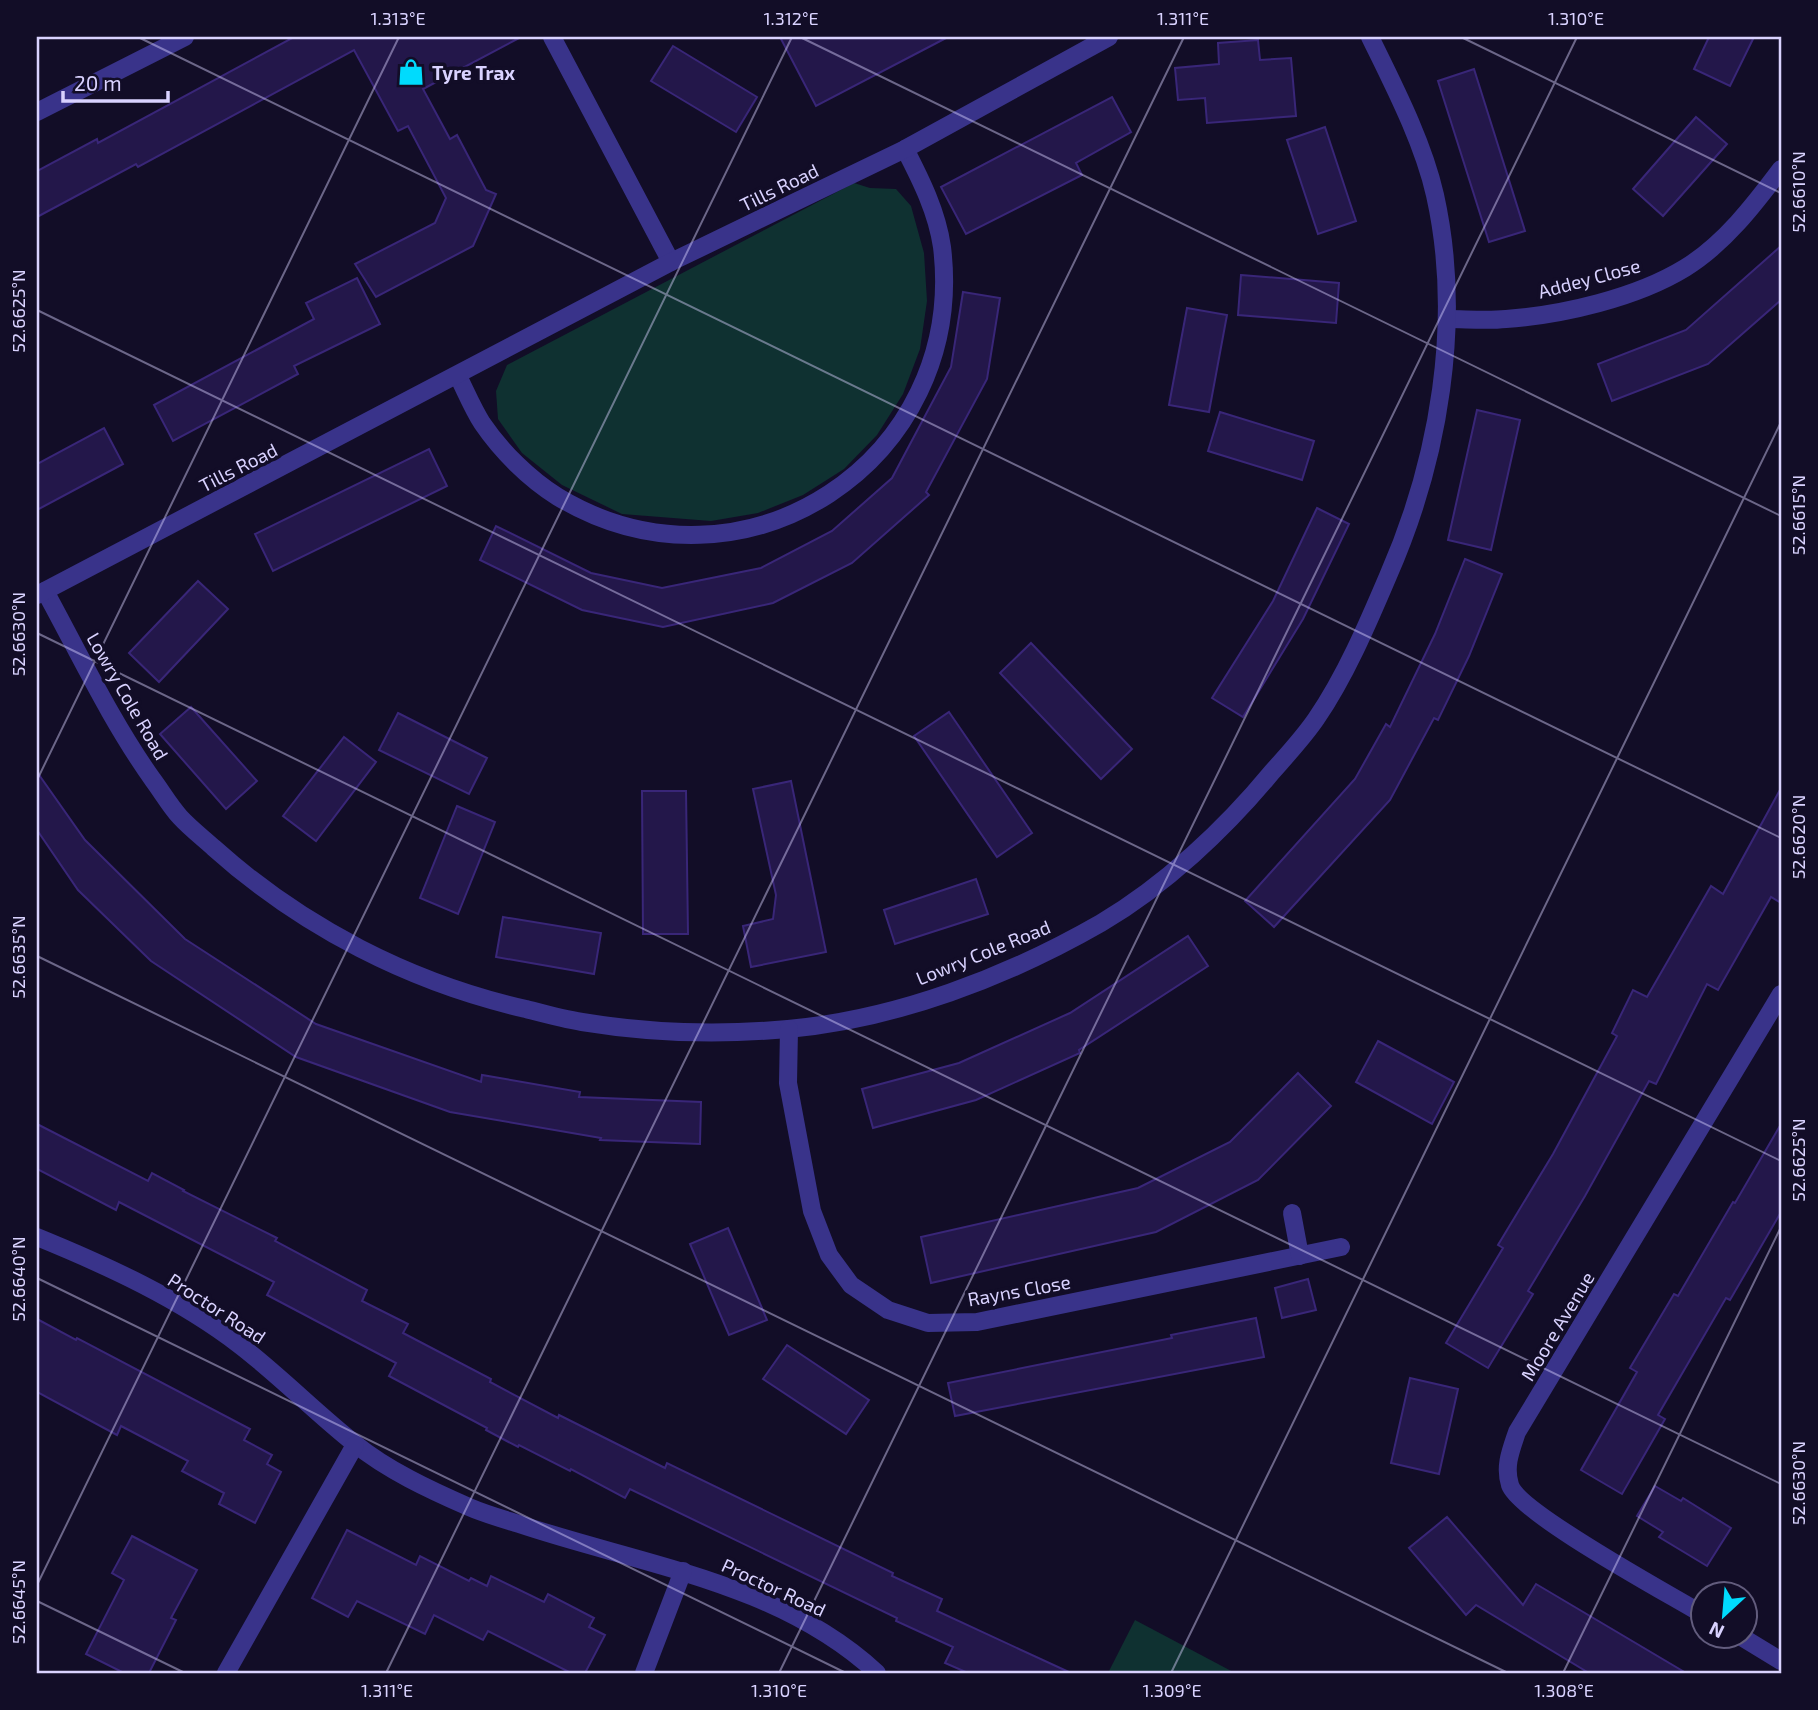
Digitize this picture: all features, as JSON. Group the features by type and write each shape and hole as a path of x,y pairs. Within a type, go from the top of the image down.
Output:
{"street":[{"path":"37,112 185,37"},
{"path":"552,37 671,262"},
{"name":"Tills Road","path":"41,593 671,262 905,149 1109,37"},
{"name":"Lowry Cole Road","path":"41,593 128,744 179,816 241,872 315,923 416,975 479,998 582,1022 684,1032 789,1029 870,1016 937,996 1032,958 1103,921 1175,870 1245,804 1316,719 1362,636 1405,537 1430,452 1442,380 1447,319 1446,269 1435,193 1404,106 1370,37"},
{"path":"458,376 482,423 516,463 557,496 603,519 654,533 707,535 758,527 807,508 851,480 888,443 917,398 936,350 944,298 942,246 928,195 905,149"},
{"name":"Addey Close","path":"1447,319 1504,319 1563,311 1639,290 1685,268 1723,237 1758,200 1781,169"},
{"name":"Moore Avenue","path":"1688,1605 1560,1529 1527,1506 1510,1486 1507,1461 1517,1432 1781,994"},
{"name":"Rayns Close","path":"789,1029 788,1083 812,1211 829,1255 851,1285 888,1310 928,1323 977,1322 1340,1247"},
{"path":"1292,1213 1300,1256"},
{"name":"Proctor Road","path":"37,1237 106,1265 176,1304 240,1345 355,1445 396,1471 470,1508 586,1546 682,1571 741,1592 808,1622 877,1673"},
{"path":"226,1673 355,1445"},
{"path":"645,1673 682,1571"},
{"path":"1758,1647 1781,1661"}],"green space":[{"path":"854,183 870,188 896,189 911,206 924,253 927,301 920,349 903,394 877,435 844,469 803,495 758,513 711,521 622,514 562,485 522,453 498,419 496,391 507,365"},
{"path":"1135,1620 1235,1673 1108,1673"}],"building":[{"path":"294,37 521,37 423,89 450,139 457,135 486,190 496,194 473,246 376,297 355,264 435,223 446,198 408,126 398,131 354,50 138,167 136,164 37,217 37,171 97,139 98,143"},
{"path":"780,37 948,37 816,106"},
{"path":"1709,37 1754,37 1730,86 1694,69"},
{"path":"1258,40 1260,60 1291,58 1296,116 1207,123 1205,98 1178,100 1175,68 1219,64 1218,43"},
{"path":"673,46 757,97 736,132 651,81"},
{"path":"1474,69 1525,231 1489,242 1438,81"},
{"path":"1112,97 1131,132 1076,163 1082,175 966,234 941,187"},
{"path":"1696,117 1727,144 1663,216 1633,189"},
{"path":"1325,127 1356,221 1318,234 1287,140"},
{"path":"1781,246 1781,300 1708,364 1612,401 1598,364 1686,330"},
{"path":"1241,275 1339,283 1336,323 1238,315"},
{"path":"357,278 380,324 294,366 298,374 173,441 154,405 314,319 306,303"},
{"path":"963,292 1000,298 987,379 926,492 929,495 852,563 773,603 663,627 582,610 480,560 496,526 591,573 662,588 761,568 832,531 892,478 951,367"},
{"path":"1187,308 1227,315 1209,412 1169,405"},
{"path":"1477,410 1520,420 1491,550 1448,540"},
{"path":"1220,412 1314,441 1302,480 1208,451"},
{"path":"104,428 123,464 37,510 37,464"},
{"path":"429,449 447,486 273,571 255,534"},
{"path":"1317,508 1349,524 1303,619 1243,717 1212,698 1273,601"},
{"path":"1465,559 1502,574 1469,656 1438,720 1434,718 1390,800 1274,927 1245,901 1355,779 1386,724 1390,727 1435,634"},
{"path":"198,581 228,609 159,682 129,653"},
{"path":"1031,643 1132,749 1101,779 1000,673"},
{"path":"191,707 257,781 226,809 160,734"},
{"path":"949,712 1032,833 997,857 914,736"},
{"path":"398,713 487,758 469,794 379,750"},
{"path":"344,737 376,762 316,841 283,816"},
{"path":"37,772 85,840 185,939 316,1024 481,1082 482,1075 580,1092 579,1097 701,1102 700,1144 600,1140 601,1138 450,1112 296,1057 151,961 78,890 37,830"},
{"path":"791,781 826,952 751,967 743,926 773,919 776,895 753,789"},
{"path":"1781,788 1781,903 1771,897 1718,990 1707,984 1656,1084 1649,1081 1528,1291 1533,1294 1488,1368 1446,1343 1503,1248 1498,1245 1553,1154 1617,1036 1612,1033 1633,990 1647,997 1711,886 1723,894"},
{"path":"642,791 686,791 688,934 643,934"},
{"path":"457,806 495,822 458,914 420,898"},
{"path":"976,879 988,914 895,944 884,910"},
{"path":"503,917 601,933 594,974 496,957"},
{"path":"1188,936 1208,966 1079,1050 1080,1053 976,1100 873,1128 862,1089 959,1063 1070,1013"},
{"path":"1378,1041 1454,1082 1432,1124 1356,1082"},
{"path":"1298,1073 1331,1106 1258,1180 1156,1232 931,1283 921,1237 1138,1188 1230,1142"},
{"path":"37,1124 148,1181 152,1173 277,1238 275,1241 367,1290 362,1301 408,1324 403,1333 491,1379 490,1382 558,1418 559,1415 665,1468 667,1463 893,1573 892,1576 942,1599 937,1611 1071,1673 968,1673 945,1663 953,1647 896,1621 897,1618 630,1489 625,1498 571,1469 570,1471 519,1445 518,1447 389,1376 396,1363 267,1295 274,1282 119,1202 116,1210 37,1169"},
{"path":"1781,1124 1781,1212 1730,1300 1726,1298 1658,1415 1665,1419 1622,1494 1581,1470 1637,1372 1630,1368 1674,1294 1678,1296"},
{"path":"728,1228 767,1320 729,1335 690,1244"},
{"path":"1308,1279 1316,1310 1282,1318 1275,1288"},
{"path":"1256,1318 1264,1357 955,1416 948,1383 1172,1338 1171,1335"},
{"path":"37,1319 250,1429 244,1440 272,1455 267,1464 281,1472 255,1523 219,1504 224,1493 182,1471 188,1461 121,1426 117,1435 37,1392"},
{"path":"787,1345 869,1400 846,1434 763,1379"},
{"path":"1410,1378 1458,1389 1439,1474 1391,1463"},
{"path":"1655,1486 1681,1501 1683,1498 1731,1528 1707,1566 1659,1537 1663,1532 1637,1516"},
{"path":"1447,1517 1523,1605 1536,1584 1686,1673 1589,1673 1476,1605 1466,1615 1409,1548"},
{"path":"347,1530 416,1565 420,1556 469,1581 471,1578 487,1586 491,1576 544,1602 548,1594 594,1618 589,1627 605,1635 585,1673 571,1673 488,1631 483,1640 434,1615 425,1634 357,1601 348,1617 312,1598"},
{"path":"132,1536 197,1570 171,1618 176,1620 149,1673 124,1673 86,1654 124,1580 112,1573"}],"place":[{"name":"Tyre Trax","path":"411,72"}]}
